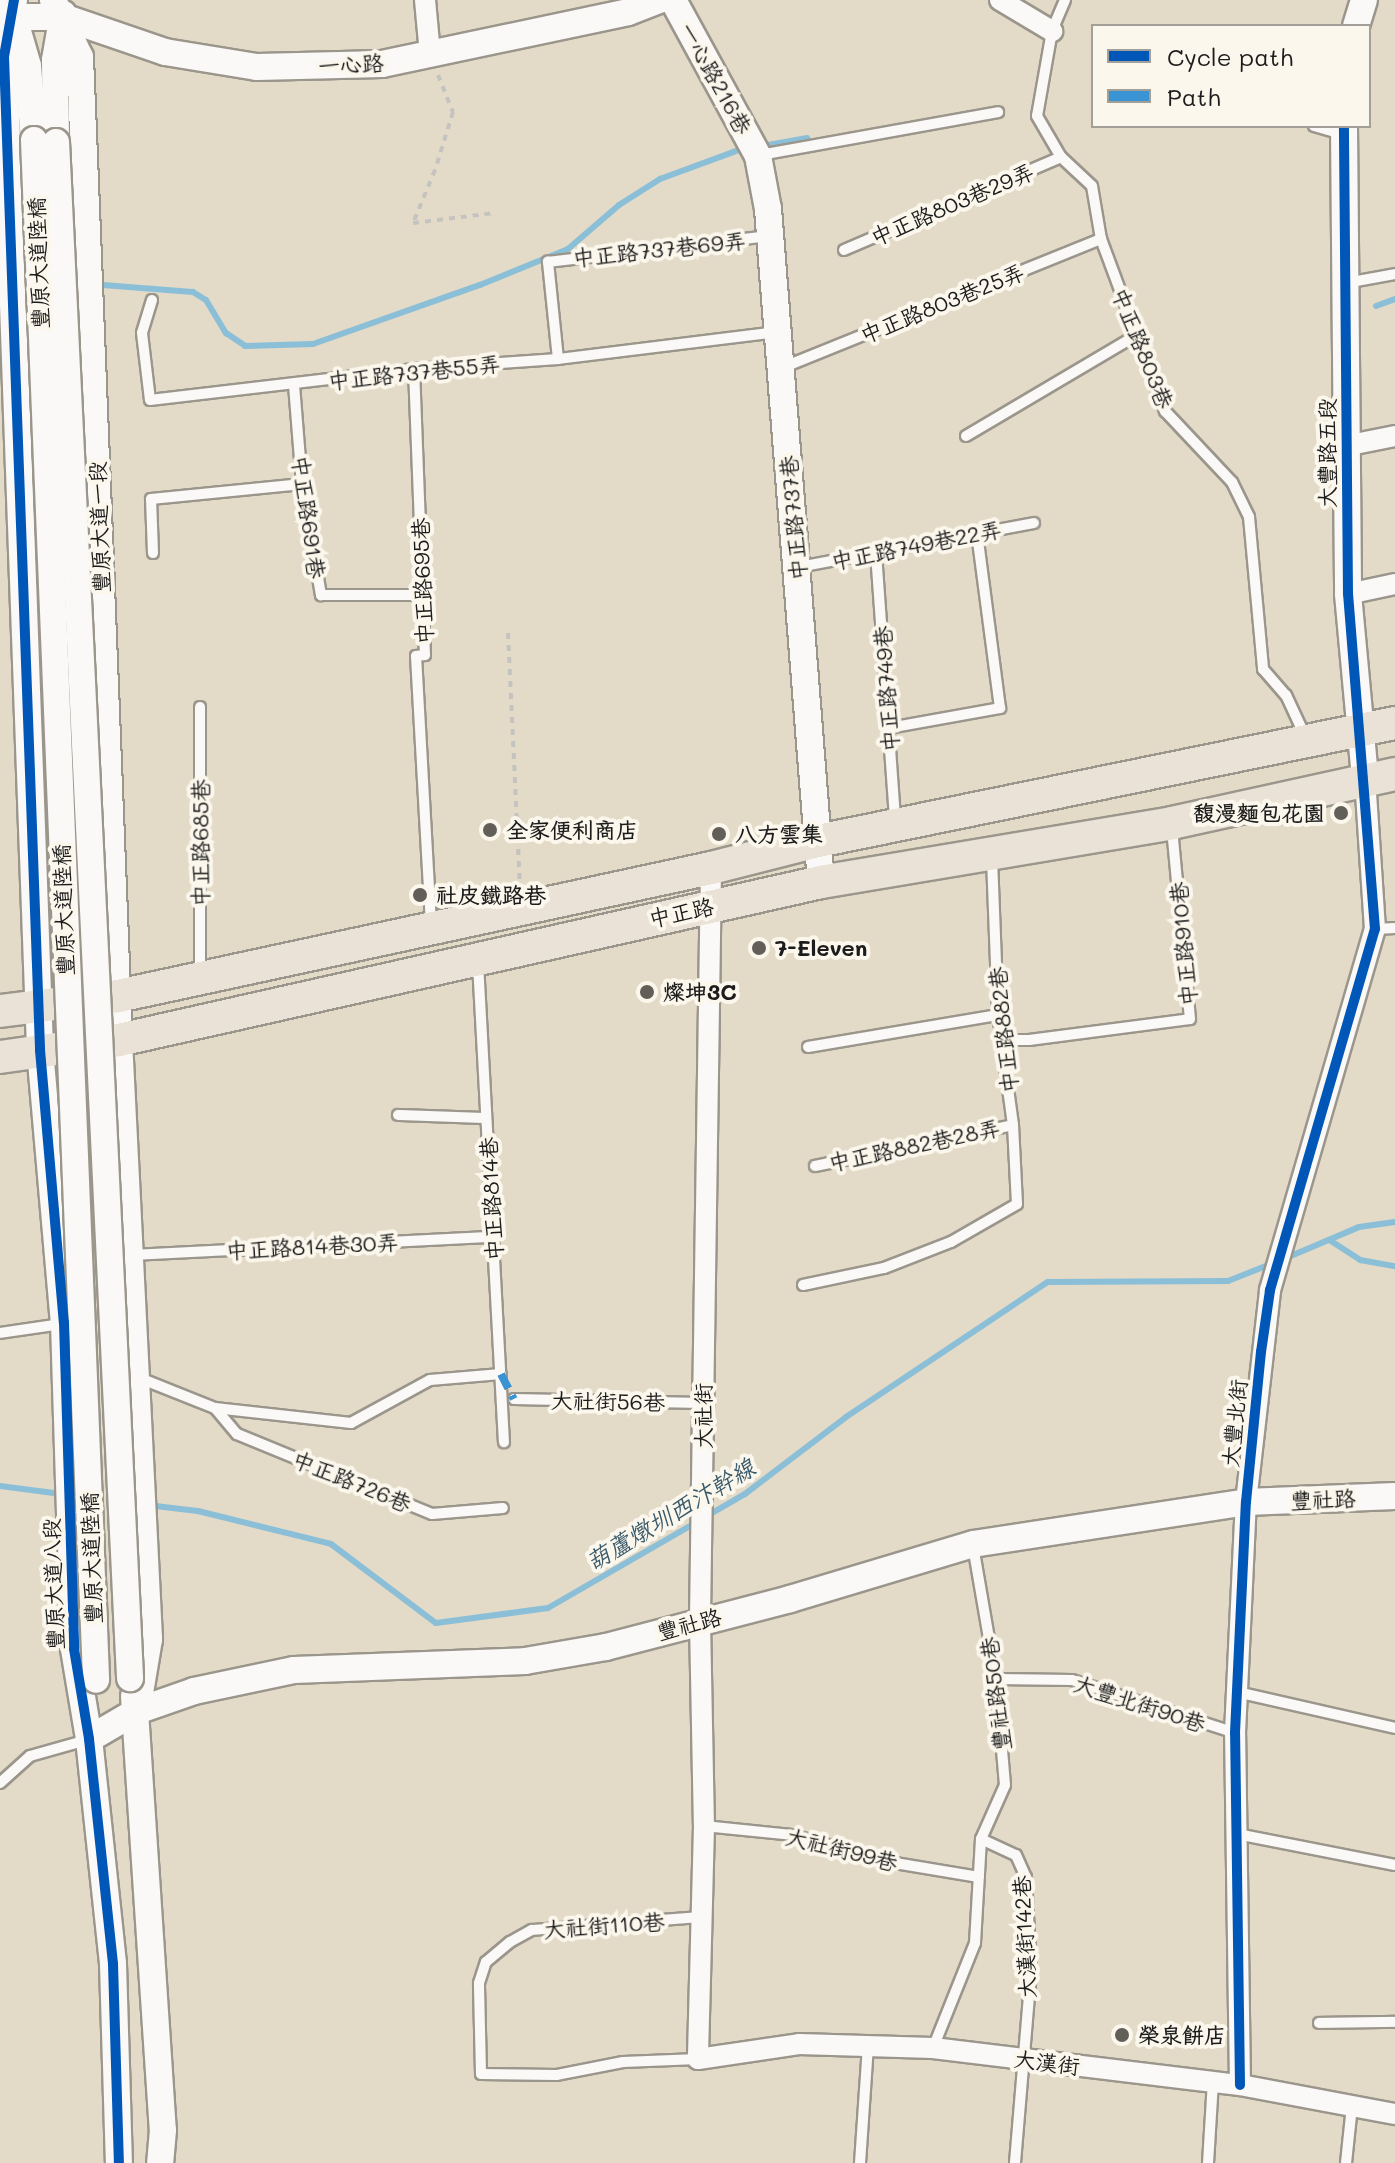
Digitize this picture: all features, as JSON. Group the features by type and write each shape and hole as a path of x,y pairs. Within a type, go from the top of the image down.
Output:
{"main road":[{"name":"中正路","path":"0,1011 118,996 711,868 818,841 1395,723"},
{"name":"中正路","path":"0,1057 119,1040 821,882 992,856 1172,823 1380,777"}],"street":[{"path":"425,0 430,54"},
{"name":"一心路","path":"10,10 60,6 165,52 257,67 382,64 628,12 659,0"},
{"name":"一心路216巷","path":"673,0 758,156"},
{"path":"1000,0 1052,31"},
{"path":"1357,24 1364,0"},
{"path":"45,141 60,6"},
{"name":"豐原大道一段","path":"60,6 80,57 119,1040"},
{"path":"10,10 28,66 45,141"},
{"path":"10,10 4,57 7,315 40,1050"},
{"name":"大豐路五段","path":"1344,130 1348,594 1361,729 1380,777"},
{"name":"豐原大道陸橋","path":"45,141 130,1678 137,1711"},
{"name":"豐原大道陸橋","path":"45,141 96,1680"},
{"name":"中正路737巷","path":"758,156 772,236 821,882"},
{"path":"1345,446 1395,436"},
{"path":"1348,594 1395,584"},
{"name":"大豐北街","path":"1240,2085 1235,1733 1246,1502 1270,1290 1385,929 1380,777"},
{"name":"大社街","path":"698,2059 704,1826 700,1621 704,1532 711,868"},
{"path":"119,1040 149,1639 137,1711 163,2130 160,2163"},
{"name":"豐原大道八段","path":"40,1050 64,1323 74,1649 89,1739 113,1964 119,2163"},
{"name":"豐社路","path":"89,1739 137,1711 194,1691 294,1670 525,1661 606,1647 790,1599 973,1544 1246,1502 1395,1496"},
{"name":"豐原大道八段","path":"89,1739 96,1680"},
{"name":"大漢街","path":"698,2059 799,2044 933,2048 1240,2085 1395,2114"}],"lane":[{"name":"中正路803巷","path":"1065,0 1052,31 1037,116 1061,157 1092,186 1101,239 1165,411 1232,482 1249,517 1263,669 1286,695 1307,742"},
{"path":"758,156 998,112"},
{"name":"中正路803巷29弄","path":"844,250 1061,157"},
{"name":"中正路737巷69弄","path":"558,359 548,262 772,236"},
{"name":"中正路803巷25弄","path":"783,367 1101,239"},
{"path":"1346,283 1378,280 1395,274"},
{"name":"中正路737巷55弄","path":"152,300 142,333 150,400 414,369 558,359 780,332"},
{"path":"966,436 1135,336"},
{"name":"中正路695巷","path":"414,369 425,655 416,656 432,929"},
{"name":"中正路691巷","path":"294,385 302,484 321,595 423,595"},
{"path":"153,553 151,499 302,484"},
{"name":"中正路749巷22弄","path":"799,567 1034,523"},
{"path":"889,728 1000,708 977,534"},
{"name":"中正路749巷","path":"876,553 896,825"},
{"name":"中正路685巷","path":"200,707 200,978"},
{"name":"中正路910巷","path":"1001,1040 1029,1040 1190,1019 1172,823"},
{"name":"中正路882巷","path":"803,1285 884,1268 951,1242 1017,1204 1013,1125 998,1015 992,856"},
{"name":"中正路814巷","path":"478,957 504,1442"},
{"path":"808,1047 998,1015"},
{"path":"398,1115 486,1118"},
{"name":"中正路882巷28弄","path":"815,1166 1013,1125"},
{"name":"中正路814巷30弄","path":"130,1255 493,1237"},
{"path":"106,1316 134,1312"},
{"path":"0,1333 92,1319"},
{"path":"137,1377 215,1408 351,1423 430,1380 501,1374"},
{"name":"大社街56巷","path":"514,1399 703,1403"},
{"name":"中正路726巷","path":"215,1408 237,1434 432,1514 503,1508"},
{"name":"豐社路50巷","path":"973,1544 996,1679 1005,1785 981,1839"},
{"name":"大豐北街90巷","path":"996,1679 1072,1680 1235,1733"},
{"path":"1236,1692 1395,1728"},
{"name":"豐社路","path":"0,1783 30,1756 89,1739"},
{"name":"大社街99巷","path":"704,1826 792,1835 895,1863 979,1877"},
{"path":"1237,1834 1395,1865"},
{"path":"933,2048 975,1943 981,1839"},
{"name":"大漢街142巷","path":"981,1839 1016,1855 1026,1877 1031,1972 1015,2163"},
{"name":"大社街110巷","path":"698,2059 623,2062 557,2075 481,2074 479,1983 486,1962 510,1942 532,1930 702,1917"},
{"path":"1319,2023 1395,2022"},
{"path":"860,2163 868,2046"},
{"path":"1208,2163 1213,2082"},
{"path":"1346,2163 1352,2106"}],"path":[{"path":"430,54 453,112 435,170 413,223 495,213"},
{"path":"508,633 521,909"}],"waterway":[{"path":"762,146 807,138"},
{"path":"103,285 193,292 206,300 226,333 245,346 313,344 480,285 568,249 619,205 660,179 747,147"},
{"path":"1376,306 1395,299"},
{"path":"1286,1258 1359,1227 1395,1222"},
{"path":"1331,1241 1360,1260 1395,1266"},
{"name":"葫蘆燉圳西汴幹線","path":"707,1516 745,1494 846,1417 1048,1282 1228,1281 1271,1264"},
{"name":"葫蘆燉圳西汴幹線","path":"0,1486 61,1494"},
{"name":"葫蘆燉圳西汴幹線","path":"147,1505 198,1511 331,1544 436,1623 548,1608 697,1522"}],"marked path":[{"path":"501,1374 514,1399"}],"cycle path":[{"path":"14,0 4,57 40,1050 64,1323 74,1649 89,1739 113,1964 119,2163"},
{"path":"1240,2085 1235,1733 1246,1502 1261,1352 1270,1290 1375,929 1348,594 1344,128"}],"place":[{"name":"馥漫麵包花園","path":"1341,813"},
{"name":"全家便利商店","path":"490,830"},
{"name":"八方雲集","path":"719,834"},
{"name":"社皮鐵路巷","path":"420,895"},
{"name":"7-Eleven","path":"759,948"},
{"name":"燦坤3C","path":"647,992"},
{"name":"榮泉餅店","path":"1122,2035"}]}
